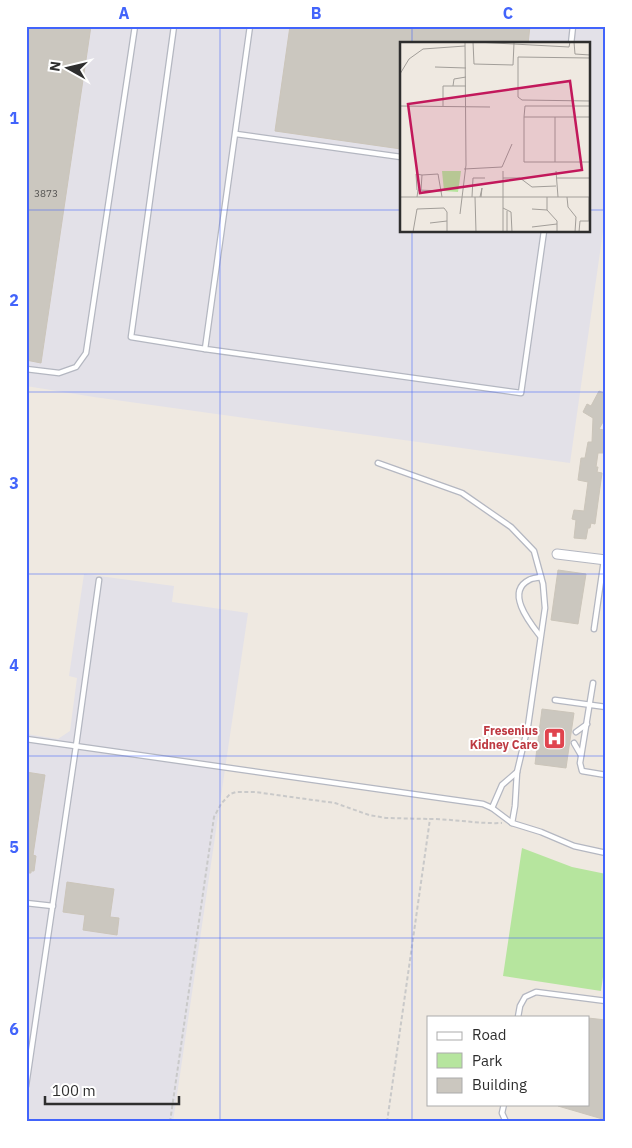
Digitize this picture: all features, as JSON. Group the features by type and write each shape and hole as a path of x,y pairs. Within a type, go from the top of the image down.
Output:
{"street":[{"path":"557,554 605,560"}],"lane":[{"path":"26,369 58,373 76,367 86,353 135,26"},
{"path":"174,26 131,337 521,393 544,232"},
{"path":"205,349 250,26"},
{"path":"571,42 573,26"},
{"path":"236,134 400,157"},
{"path":"378,464 462,492 510,527 534,552 543,584 544,608 528,726 517,772 512,823"},
{"path":"594,629 605,560"},
{"path":"540,636 519,603 523,585 529,580 541,577"},
{"path":"26,1086 76,746 98,580"},
{"path":"593,683 580,763 582,771 606,775"},
{"path":"555,700 606,707"},
{"path":"576,732 587,724"},
{"path":"26,739 484,804 512,823 541,832 574,846 606,853"},
{"path":"574,742 582,756"},
{"path":"492,808 502,785 517,772"},
{"path":"26,903 53,906"},
{"path":"518,1016 520,1006 525,997 536,992 606,1001"},
{"path":"504,1106 502,1113 506,1122"}],"path":[{"path":"170,1122 214,817 230,794 236,792 255,792 335,803 369,815 386,818 445,819 486,824 512,823"},
{"path":"387,1122 430,819"}],"shaded area":[{"path":"26,26 606,26 606,210 570,463 26,386"},
{"path":"84,574 174,586 172,602 248,613 173,1122 26,1122 26,734 58,739 70,731 77,678 69,676"}],"green space":[{"path":"522,848 572,867 606,874 606,977 603,977 601,991 503,976"}],"building":[{"path":"26,26 91,26 41,363 26,360"},
{"path":"290,26 530,26 528,42 400,42 400,149 275,131"},
{"path":"599,391 606,394 606,417 599,429 604,430 603,453 598,453 596,467 598,467 597,472 602,473 595,524 591,523 590,528 588,528 586,539 574,538 576,520 572,519 574,510 584,511 588,482 578,480 581,458 585,458 588,442 592,442 593,418 583,412 587,404 591,406"},
{"path":"558,570 586,574 578,624 551,620"},
{"name":"Fresenius Kidney Care","path":"542,709 574,713 566,768 535,764"},
{"path":"26,772 45,775 33,855 36,856 34,871 31,871 31,873 26,873"},
{"path":"67,882 114,889 110,917 119,918 117,935 83,930 85,915 63,912"},
{"path":"590,1018 606,1020 606,1120 558,1106 590,1106"}],"place":[{"name":"Fresenius Kidney Care","path":"554,738"}]}
